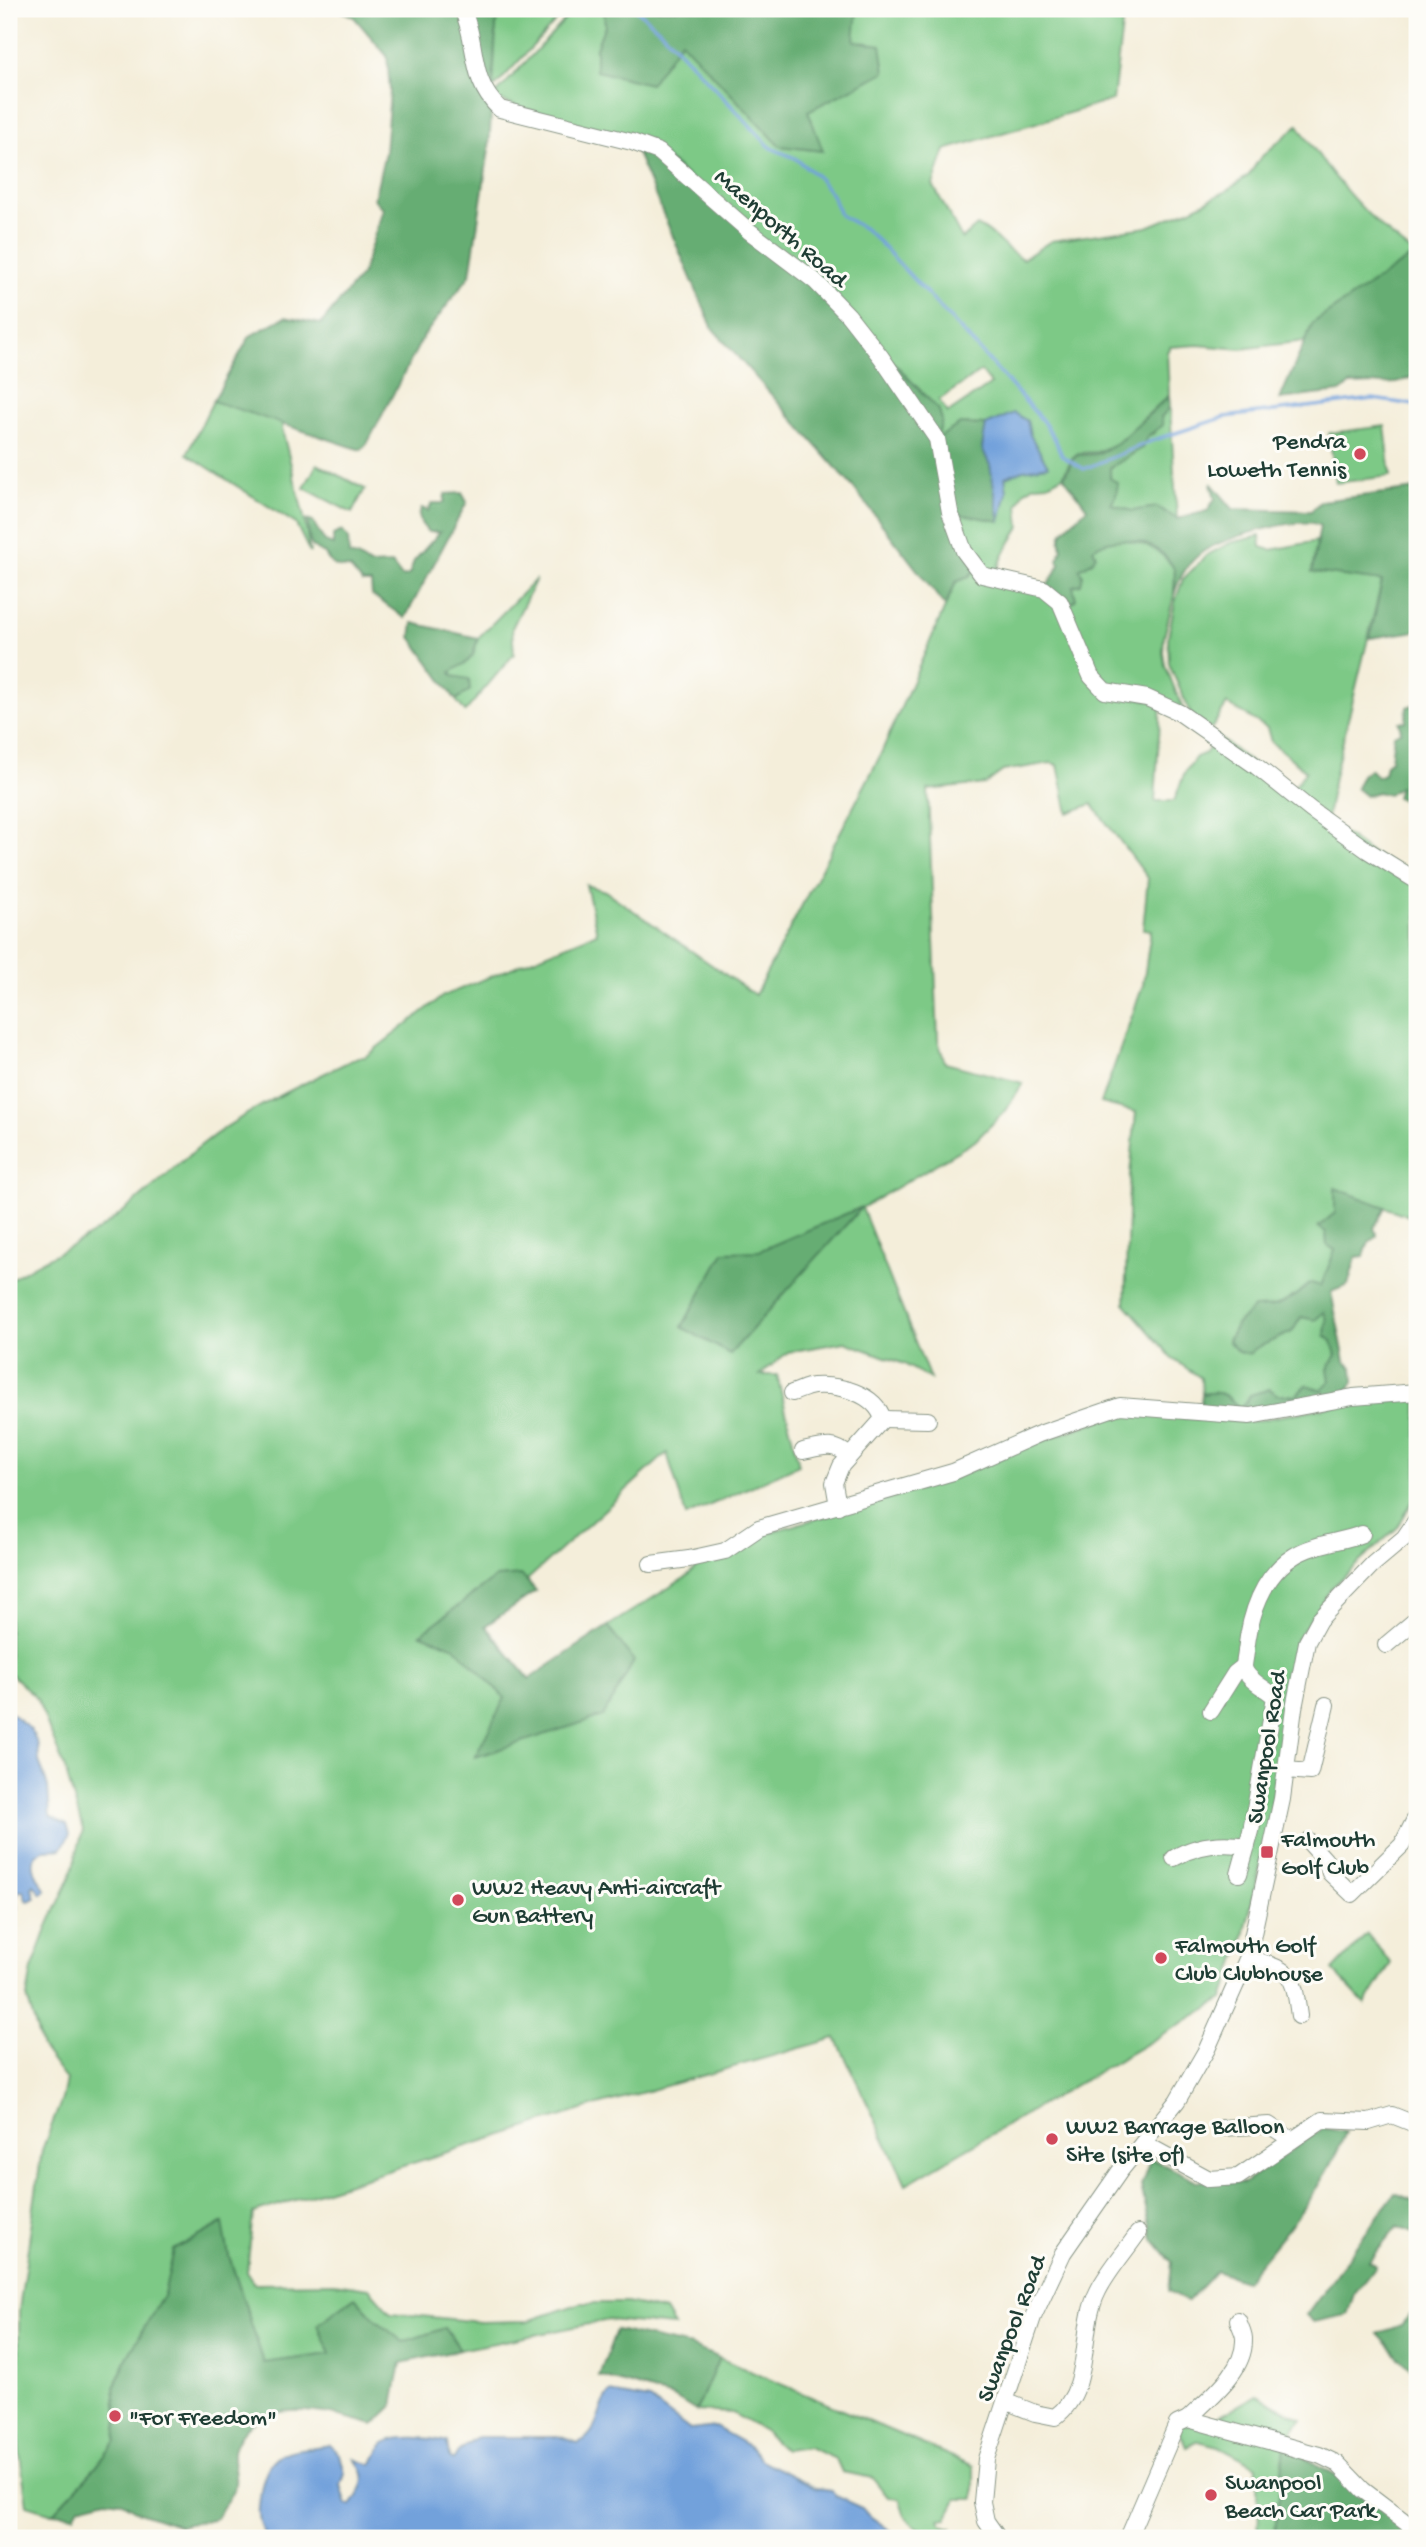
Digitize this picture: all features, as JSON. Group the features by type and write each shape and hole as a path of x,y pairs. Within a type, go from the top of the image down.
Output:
{"street":[{"name":"Maenporth Road","path":"462,9 469,24 481,86 489,99 500,109 632,142 659,152 749,232 815,281 848,315 881,357 937,439 950,512 964,551 982,575 1044,589 1060,602 1091,676 1105,691 1147,698 1181,713 1367,850 1417,881"},
{"path":"792,1394 809,1386 840,1388 859,1394 879,1407 883,1419"},
{"path":"651,1564 689,1559 725,1550 759,1528 953,1472 1039,1434 1120,1406 1250,1416 1353,1397 1417,1392"},
{"path":"838,1506 834,1483 841,1466 883,1419 928,1420"},
{"path":"803,1451 823,1447 840,1448 849,1456"},
{"name":"Swanpool Road","path":"998,2538 986,2521 982,2502 986,2459 1033,2317 1062,2253 1120,2171 1177,2101 1207,2049 1248,1957 1287,1770 1294,1708 1307,1642 1319,1620 1373,1563 1404,1538 1417,1518"},
{"path":"1240,1874 1275,1696 1250,1678 1244,1666 1248,1631 1256,1606 1265,1587 1280,1567 1295,1555 1362,1534"},
{"path":"1386,1644 1417,1619"},
{"path":"1211,1711 1235,1673 1244,1666"},
{"path":"1287,1770 1310,1772 1326,1704"},
{"path":"1308,1841 1326,1861 1330,1873 1352,1894 1402,1845 1417,1815"},
{"path":"1174,1858 1214,1844 1247,1846"},
{"path":"1248,1957 1285,1970 1295,1984 1299,2016"},
{"path":"1143,2143 1209,2179 1238,2177 1322,2120 1369,2122 1392,2115 1417,2125"},
{"path":"1222,2128 1269,2125 1292,2140"},
{"path":"1005,2401 1035,2413 1055,2417 1068,2408 1077,2389 1097,2292 1138,2233"},
{"path":"1128,2538 1177,2424 1188,2419 1232,2374 1243,2352 1245,2337 1238,2320"},
{"path":"1188,2419 1319,2455 1338,2464 1363,2490 1417,2531"}],"green space":[{"path":"338,9 497,9 489,149 470,275 423,337 367,444 361,450 213,401 250,336 285,317 321,324 362,274 383,209 374,199 385,152 390,91 387,56 354,17"},
{"path":"497,9 567,9 493,89"},
{"path":"575,9 604,9 605,25 596,48 681,40 780,146 822,151 808,111 853,41 857,9 1124,9 1113,100 945,150 933,185 962,239 977,226 989,232 1023,259 1051,241 1147,227 1227,191 1249,175 1260,158 1298,125 1350,196 1381,227 1415,255 1313,323 1305,341 1241,349 1198,345 1170,347 1167,352 1169,395 1117,443 1097,452 1078,453 1072,458 1063,476 1048,484 1035,485 1024,492 1018,505 1020,527 993,578 982,574 952,513 1000,520 1007,492 1005,477 1023,470 1048,466 1030,435 1027,421 1013,413 986,425 960,424 937,439 939,410 848,315 659,152 492,98","holes":["981,371 991,384 948,413 939,400"]},
{"path":"604,9 857,9 854,41 881,45 885,72 808,111 823,151 780,146 681,41 650,84 596,71 596,48 605,25"},
{"path":"632,142 659,152 848,315 939,410 942,421 937,439 960,424 986,425 982,448 990,465 1000,521 952,513 976,569 968,577 956,582 945,606 853,487 713,329"},
{"path":"1417,253 1417,375 1397,383 1350,385 1340,392 1280,399 1313,323"},
{"path":"1169,396 1170,407 1161,417 1163,425 1148,436 1142,448 1110,468 1110,478 1118,483 1116,496 1111,504 1132,511 1157,507 1177,519 1207,511 1215,499 1211,483 1233,509 1311,511 1321,501 1417,489 1417,631 1370,638 1382,581 1312,572 1320,526 1311,523 1281,525 1213,546 1198,555 1189,565 1181,576 1174,595 1174,570 1166,558 1148,545 1125,540 1102,544 1093,549 1096,555 1092,562 1079,569 1083,575 1081,584 1073,586 1076,599 1068,605 1046,588 1060,565 1058,560 1064,530 1087,508 1064,477 1073,459 1078,455 1097,454 1117,444"},
{"path":"213,401 284,423 282,429 310,553 296,524 187,454"},
{"path":"1170,407 1177,519 1157,507 1132,511 1111,504 1110,468 1142,448"},
{"name":"Pendra Loweth Tennis","path":"1385,426 1391,476 1336,483 1329,433"},
{"path":"317,464 365,489 352,513 304,488"},
{"path":"462,493 467,502 405,618 372,595 371,583 363,583 350,568 332,564 325,554 315,549 310,542 307,520 313,522 325,542 333,545 333,535 342,531 348,538 349,555 370,565 392,564 402,577 409,575 414,561 440,532 428,532 421,523 419,515 422,508 428,511 432,503 444,503 445,494"},
{"path":"1260,536 1261,547 1271,550 1317,541 1312,572 1382,581 1334,777 1327,818 1291,791 1306,771 1271,742 1267,728 1227,704 1211,729 1192,717 1169,664 1168,637 1183,579 1207,555 1230,543"},
{"path":"1126,540 1154,549 1175,569 1174,595 1163,652 1165,665 1185,714 1106,688 1093,674 1068,605 1076,599 1073,589 1076,577 1094,549 1103,541"},
{"name":"Falmouth Golf Club","path":"976,569 1000,582 1030,585 1047,592 1065,614 1086,666 1103,688 1161,704 1155,801 1174,801 1185,772 1196,757 1206,753 1217,736 1311,810 1417,881 1417,1219 1335,1189 1335,1213 1319,1227 1326,1232 1327,1245 1335,1250 1321,1286 1311,1283 1285,1302 1253,1308 1236,1325 1228,1340 1238,1352 1249,1354 1255,1348 1292,1332 1301,1317 1315,1319 1324,1312 1327,1320 1325,1335 1332,1341 1336,1355 1328,1369 1331,1381 1322,1390 1306,1385 1296,1396 1275,1394 1270,1389 1250,1395 1240,1408 1224,1395 1202,1394 1201,1378 1173,1359 1125,1304 1129,1185 1136,1112 1101,1103 1143,985 1151,930 1143,929 1148,878 1092,804 1068,813 1058,765 1051,763 1003,771 985,784 928,790 938,1040 945,1063 1023,1083 1004,1112 975,1141 862,1208 930,1379 904,1364 845,1342 788,1352 760,1375 777,1375 799,1465 686,1516 667,1453 527,1580 536,1591 485,1626 530,1679 686,1577 699,1564 730,1557 763,1534 941,1483 1041,1441 1121,1413 1250,1422 1353,1402 1417,1398 1417,1493 1398,1527 1333,1586 1296,1640 1268,1833 1243,1940 1223,1999 906,2184 836,2038 598,2105 253,2213 247,2272 255,2284 334,2283 369,2288 391,2313 480,2322 528,2321 581,2303 627,2303 665,2311 674,2326 609,2320 460,2350 445,2328 403,2343 355,2297 318,2324 330,2354 264,2363 229,2256 222,2223 174,2251 164,2294 127,2358 114,2388 118,2420 116,2441 53,2513 27,2505 19,2448 19,2310 42,2150 62,2099 66,2080 42,2048 27,1997 32,1969 70,1878 83,1830 64,1766 37,1699 9,1672 9,1281 97,1231 137,1201 218,1132 277,1097 358,1057 365,1057 443,996 597,933 586,885 605,891 755,995 879,758 956,582 968,577","holes":["860,1208 730,1354 682,1327 724,1253 759,1252"]},
{"path":"536,579 512,628 514,654 465,712 456,700 470,690 452,676 451,672 467,662 473,655 478,638"},
{"path":"413,623 478,638 473,655 451,672 453,676 469,679 470,690 456,700 411,637"},
{"path":"1413,705 1417,709 1412,734 1417,733 1417,800 1410,803 1396,797 1399,787 1388,795 1377,792 1366,796 1356,788 1362,775 1370,769 1377,777 1384,774 1386,764 1391,760 1394,735 1401,731 1399,722 1406,721 1407,707"},
{"path":"1335,1188 1385,1207 1374,1228 1377,1236 1369,1242 1364,1256 1356,1257 1348,1285 1331,1292 1345,1361 1353,1368 1354,1382 1342,1399 1250,1416 1200,1412 1202,1394 1223,1395 1240,1408 1250,1395 1270,1389 1276,1394 1296,1396 1306,1385 1322,1390 1330,1381 1328,1369 1336,1355 1332,1341 1325,1335 1327,1320 1324,1312 1315,1320 1301,1317 1292,1332 1256,1348 1249,1354 1238,1352 1228,1341 1236,1325 1253,1308 1285,1302 1311,1283 1321,1286 1335,1250 1327,1245 1326,1232 1318,1227 1335,1213"},
{"path":"862,1207 730,1354 682,1327 724,1252 759,1251"},
{"path":"521,1575 536,1591 485,1626 529,1679 608,1626 634,1661 603,1716 475,1757 505,1698 455,1647 421,1634 496,1577"},
{"path":"1367,1934 1391,1963 1365,2004 1333,1970"},
{"path":"1323,2128 1346,2132 1337,2153 1314,2192 1245,2281 1216,2271 1187,2302 1169,2291 1172,2262 1153,2239 1141,2186 1151,2158 1197,2181 1244,2183"},
{"path":"1395,2193 1417,2202 1417,2234 1397,2227 1369,2261 1376,2266 1354,2294 1347,2315 1313,2322 1306,2315"},
{"path":"223,2223 229,2256 264,2363 330,2354 318,2324 355,2297 376,2320 403,2342 445,2328 460,2350 401,2363 393,2406 373,2425 316,2412 276,2413 258,2419 244,2430 234,2447 235,2485 216,2518 180,2526 139,2512 120,2501 107,2499 79,2506 74,2515 53,2513 116,2441 118,2420 114,2388 127,2358 164,2294 174,2250"},
{"path":"1417,2307 1417,2376 1378,2334 1401,2325"},
{"path":"616,2330 691,2346 719,2358 696,2411 673,2397 599,2376"},
{"path":"719,2358 974,2466 974,2499 957,2499 947,2518 939,2519 942,2525 952,2528 944,2538 934,2538 932,2533 920,2529 910,2521 903,2511 900,2499 888,2497 873,2478 842,2472 836,2459 808,2447 784,2450 765,2432 732,2413 696,2411"},
{"path":"1257,2395 1302,2419 1281,2445 1285,2447 1274,2538 1257,2538 1257,2466 1219,2446 1198,2441 1186,2447 1177,2424 1207,2423"},
{"path":"1285,2447 1363,2490 1417,2538 1274,2538"}],"water":[{"path":"1014,413 1027,421 1030,435 1048,466 1023,470 1005,477 1007,492 1000,521 990,465 982,448 986,425"},
{"path":"9,1711 31,1730 38,1745 39,1761 48,1787 50,1816 67,1825 70,1834 61,1849 44,1850 34,1858 34,1869 46,1891 41,1894 34,1885 32,1888 35,1898 29,1901 26,1900 24,1892 19,1890 15,1900 17,1908 9,1918"},
{"path":"610,2393 650,2400 690,2430 715,2427 749,2446 761,2460 816,2488 832,2490 835,2496 862,2508 901,2538 262,2538 264,2534 259,2508 264,2476 269,2466 284,2453 330,2445 340,2454 345,2474 341,2485 347,2505 351,2506 364,2478 355,2459 372,2465 382,2446 389,2441 414,2438 447,2442 449,2457 453,2460 458,2452 478,2437 562,2437 578,2443 590,2434"}],"waterway":[{"path":"636,9 662,32 771,148 795,158 817,176 832,195 840,215 865,229 879,242 1042,420 1055,439 1062,456 1084,469 1154,440 1225,417 1373,399 1415,405 1417,408"}],"place":[{"name":"Pendra Loweth Tennis","path":"1360,454"},
{"name":"Falmouth Golf Club","path":"1267,1852"},
{"name":"WW2 Heavy Anti-aircraft Gun Battery","path":"458,1900"},
{"name":"Falmouth Golf Club Clubhouse","path":"1161,1958"},
{"name":"WW2 Barrage Balloon Site (site of)","path":"1052,2139"},
{"name":"\"For Freedom\"","path":"115,2416"},
{"name":"Swanpool Beach Car Park","path":"1211,2495"}]}
